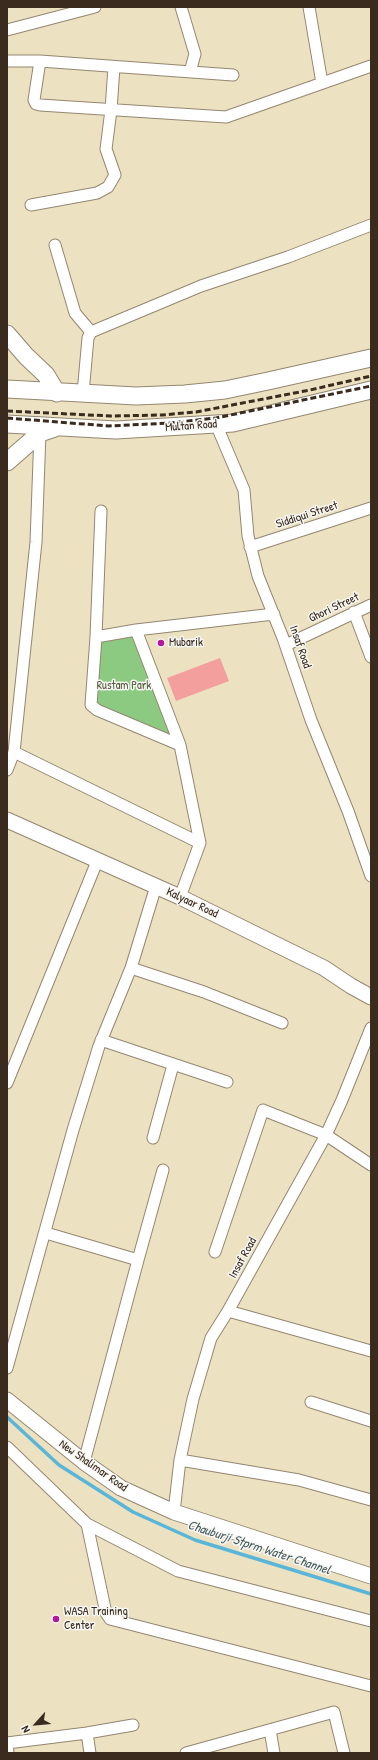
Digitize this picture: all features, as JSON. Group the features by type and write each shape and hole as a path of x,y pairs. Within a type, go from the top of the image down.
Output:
{"main road":[{"path":"7,334 26,356 46,375 57,393"},
{"path":"7,389 57,393 159,396 225,390 371,358"},
{"name":"Multan Road","path":"7,424 116,430 233,423 371,390"},
{"path":"7,462 40,433 59,427"}],"street":[{"path":"7,30 66,11 95,7"},
{"path":"181,7 195,54 190,72"},
{"path":"309,7 322,83"},
{"path":"7,60 233,75"},
{"path":"40,61 34,100 36,104 226,117 371,66"},
{"path":"31,204 97,193 108,187 115,175 106,149 114,67"},
{"path":"83,393 88,338 91,332 202,286 288,257 371,225"},
{"path":"55,245 75,313 91,332"},
{"name":"Insaf Road","path":"216,424 244,490 248,536 258,576 286,645 311,720 348,811 371,876"},
{"path":"7,770 14,752 36,542 40,433"},
{"name":"Siddiqui Street","path":"250,547 371,508"},
{"path":"101,511 96,637 91,705 97,710 180,745"},
{"name":"Ghori Street","path":"286,645 371,605"},
{"path":"354,612 371,657"},
{"path":"96,637 136,630 274,614"},
{"path":"136,630 180,745 200,842 180,897"},
{"path":"14,752 200,842"},
{"name":"Kalyaar Road","path":"7,820 98,859 180,897 324,968 371,997"},
{"path":"7,1083 98,859"},
{"path":"7,1368 46,1233 73,1130 101,1040 131,968 156,886"},
{"path":"131,968 204,992 282,1023"},
{"name":"Insaf Road","path":"174,1512 180,1460 193,1399 211,1338 228,1311 326,1135 371,1028"},
{"path":"101,1040 227,1082"},
{"path":"153,1138 173,1065"},
{"path":"215,1252 263,1110 326,1135 371,1165"},
{"path":"84,1462 163,1170"},
{"path":"46,1233 138,1260"},
{"path":"228,1311 371,1351"},
{"name":"New Shalimar Road","path":"7,1400 84,1462 121,1488 174,1512 371,1576"},
{"path":"311,1402 371,1421"},
{"path":"7,1447 86,1524 178,1571 371,1621"},
{"path":"180,1460 299,1480 371,1500"},
{"path":"86,1524 106,1613 110,1619 371,1686"},
{"path":"186,1753 334,1712 344,1753"},
{"path":"8,1753 7,1743 87,1733 133,1725"},
{"path":"270,1730 274,1753"},
{"path":"87,1733 90,1753"}],"green space":[{"name":"Rustam Park","path":"137,633 180,745 97,710 96,637"}],"building":[{"path":"220,658 229,681 176,701 167,678"}],"waterway":[{"name":"Chauburji Stprm Water Channel","path":"7,1417 59,1465 133,1512 195,1540 371,1594"}],"railway":[{"path":"7,411 111,416 162,415 196,412 310,390 371,376"},
{"path":"7,418 109,426 170,423 216,418 371,386"}],"place":[{"name":"Mubarik","path":"161,643"},
{"name":"WASA Training Center","path":"56,1619"}]}
